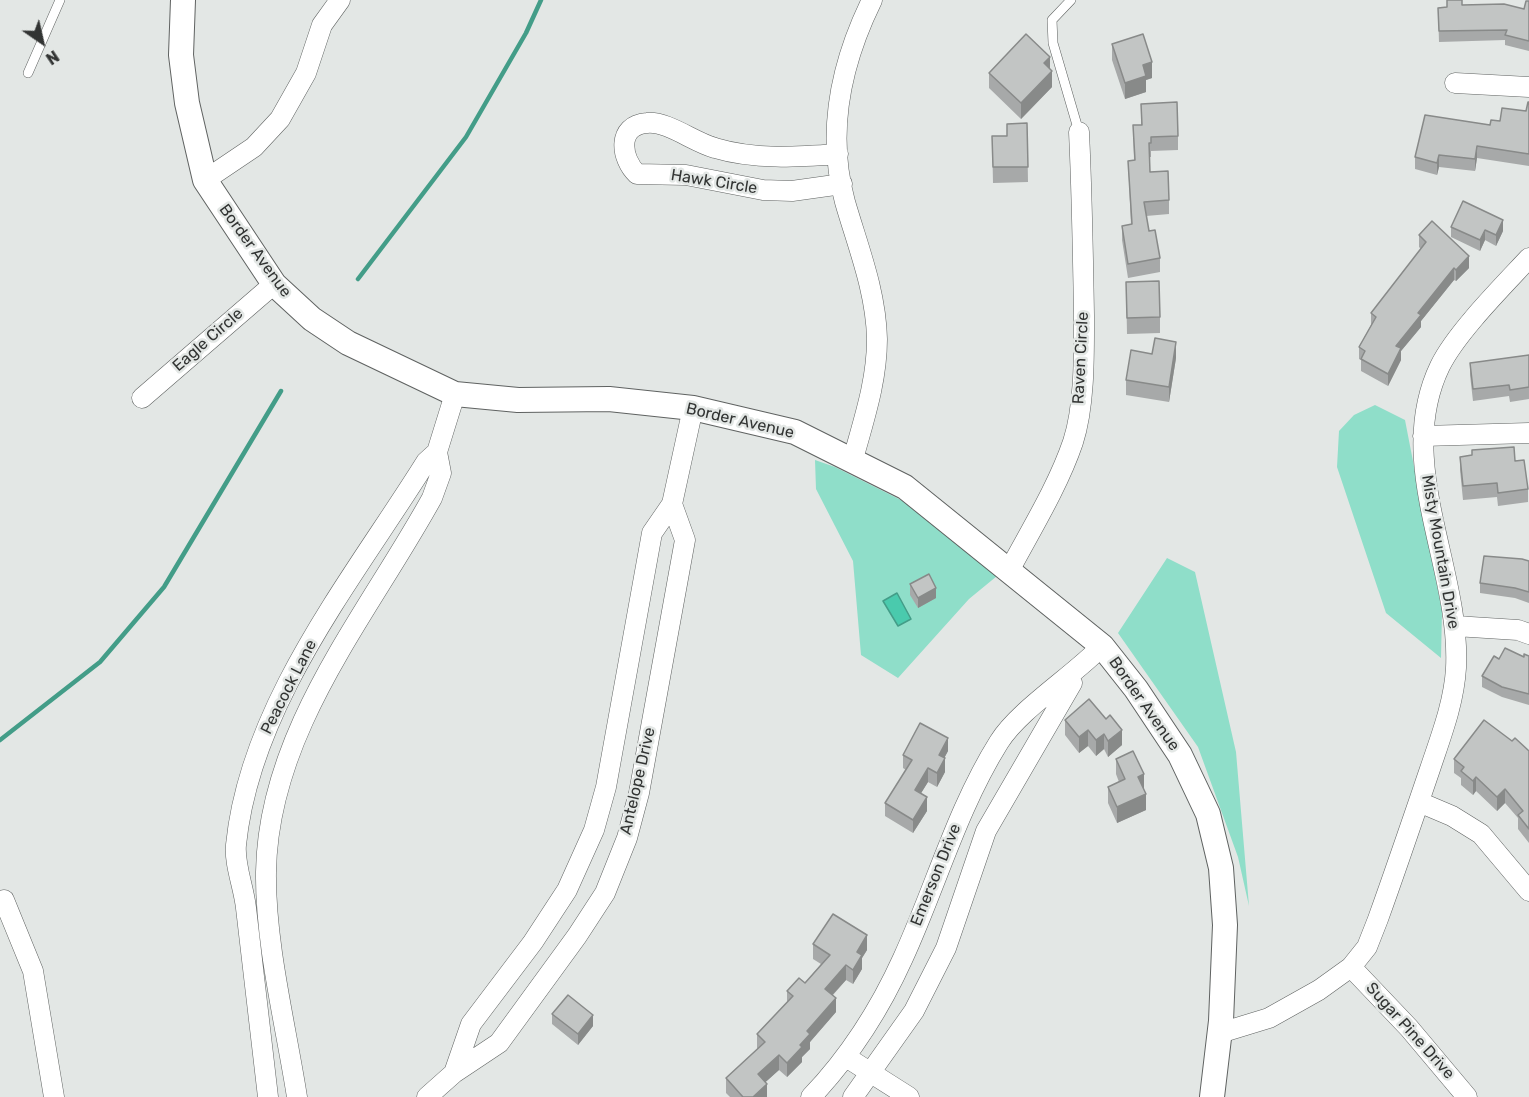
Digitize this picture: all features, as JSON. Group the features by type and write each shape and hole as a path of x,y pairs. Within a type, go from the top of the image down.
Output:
{"street":[{"name":"Border Avenue","path":"183,0 181,54 187,103 205,180 274,284 294,306 348,343 455,394 508,400 609,399 693,408 795,432 905,487 1010,569 1102,646 1136,689 1180,755 1209,814 1221,868 1225,925 1221,1026 1212,1097"},
{"path":"205,180 254,147 280,119 306,73 322,24 339,0"},
{"path":"853,459 873,387 877,338 872,292 842,184 836,106 855,34 872,0"},
{"path":"1455,83 1529,87"},
{"name":"Hawk Circle","path":"838,154 770,157 742,154 683,136 661,123 644,123 632,128 628,134 625,140 624,155 628,166 637,174 686,175 763,190 792,191 842,184"},
{"name":"Raven Circle","path":"1010,569 1036,522 1073,441 1079,406 1084,345 1079,132"},
{"name":"Misty Mountain Drive","path":"1221,1026 1269,1018 1288,1005 1319,990 1351,967 1367,947 1450,707 1456,669 1455,626 1427,486 1423,436 1429,393 1441,364 1453,346 1529,258"},
{"name":"Eagle Circle","path":"142,398 274,284"},
{"name":"Peacock Lane","path":"297,1097 267,911 266,871 271,816 286,759 309,708 432,498 441,473 437,452 455,394"},
{"name":"Antelope Drive","path":"453,1073 471,1024 533,942 567,890 594,830 606,787 652,533 672,504 693,408"},
{"path":"1423,436 1529,433"},
{"name":"Peacock Lane","path":"268,1097 246,910 236,847 247,786 265,729 312,640 426,462 437,452"},
{"name":"Antelope Drive","path":"427,1097 453,1073 499,1043 577,936 604,893 627,838 639,793 685,540 672,504"},
{"path":"1455,626 1518,630 1529,634"},
{"name":"Emerson Drive","path":"811,1097 846,1058 876,1010 903,958 964,807 1000,740 1020,718 1081,668 1102,646"},
{"name":"Emerson Drive","path":"853,1097 914,1011 946,948 986,831 1081,668"},
{"path":"284,693 309,708"},
{"path":"606,787 639,793"},
{"path":"1419,802 1452,816 1481,834 1529,891"},
{"path":"4,900 33,971 54,1097"},
{"name":"Sugar Pine Drive","path":"1351,967 1409,1028 1467,1097"},
{"path":"846,1058 909,1097"},
{"path":"828,1078 853,1097"}],"lane":[{"path":"28,74 60,0"},
{"path":"1071,0 1052,20 1053,43 1079,132"}],"shaded area":[{"path":"1375,405 1405,420 1442,611 1441,658 1386,613 1337,467 1339,431 1354,415"},
{"path":"815,460 835,467 909,504 997,576 969,599 898,678 861,655 853,561 816,489"},
{"path":"1167,558 1195,572 1236,752 1249,906 1238,857 1198,747 1118,633"},
{"path":"897,593 911,619 898,626 883,601"}],"building":[{"path":"1447,0 1462,0 1462,5 1504,4 1524,9 1526,1 1529,1 1529,41 1505,35 1507,30 1439,31 1438,8 1447,7"},
{"path":"1026,34 1050,57 1044,63 1052,71 1021,103 989,73"},
{"path":"1143,34 1152,62 1143,65 1146,76 1125,83 1112,44"},
{"path":"1177,102 1178,136 1151,137 1151,143 1149,143 1150,172 1168,171 1169,200 1144,202 1149,231 1155,230 1160,258 1128,264 1122,226 1132,224 1128,161 1135,160 1133,125 1142,125 1141,104"},
{"path":"1528,102 1529,154 1477,146 1475,159 1439,155 1437,163 1415,157 1425,115 1490,125 1491,120 1500,121 1502,108 1526,111"},
{"path":"1027,123 1028,167 993,167 992,136 1007,136 1007,124"},
{"path":"1463,201 1503,220 1496,235 1485,230 1480,240 1451,227"},
{"path":"1432,221 1469,256 1456,270 1454,268 1418,313 1421,315 1396,346 1401,348 1388,374 1361,359 1365,351 1359,347 1376,317 1371,313 1426,242 1419,235"},
{"path":"1159,281 1160,317 1127,318 1126,282"},
{"path":"1155,338 1176,342 1169,387 1126,380 1131,350 1152,354"},
{"path":"1529,355 1529,387 1510,390 1509,385 1473,389 1470,363"},
{"path":"1514,447 1515,461 1524,460 1528,489 1498,493 1497,483 1463,486 1460,457 1472,455 1472,450"},
{"path":"1484,556 1529,561 1529,592 1480,583"},
{"path":"929,574 936,588 918,598 910,584"},
{"path":"1505,648 1524,657 1524,654 1529,656 1529,694 1502,687 1482,676 1494,656 1499,659"},
{"path":"1089,699 1106,719 1110,715 1122,730 1108,741 1104,734 1096,740 1088,730 1079,737 1065,720"},
{"path":"1484,720 1512,741 1515,738 1529,751 1529,829 1518,815 1523,811 1505,789 1497,797 1476,777 1473,781 1461,771 1464,767 1454,759"},
{"path":"920,723 948,738 939,755 945,758 937,773 928,768 915,790 927,797 913,820 885,803 912,760 903,755"},
{"path":"1133,751 1144,774 1138,777 1146,794 1117,807 1108,787 1125,779 1116,759"},
{"path":"833,914 867,935 857,952 862,955 853,970 846,965 825,989 836,998 807,1031 810,1034 800,1045 802,1047 787,1063 779,1055 758,1074 767,1084 753,1097 743,1097 726,1078 765,1042 757,1034 793,996 787,991 799,978 805,983 830,955 813,944"},
{"path":"568,995 593,1015 578,1034 552,1014"}],"waterway":[{"path":"358,279 466,137 526,33 541,0"},
{"path":"0,740 100,662 164,587 281,391"}]}
